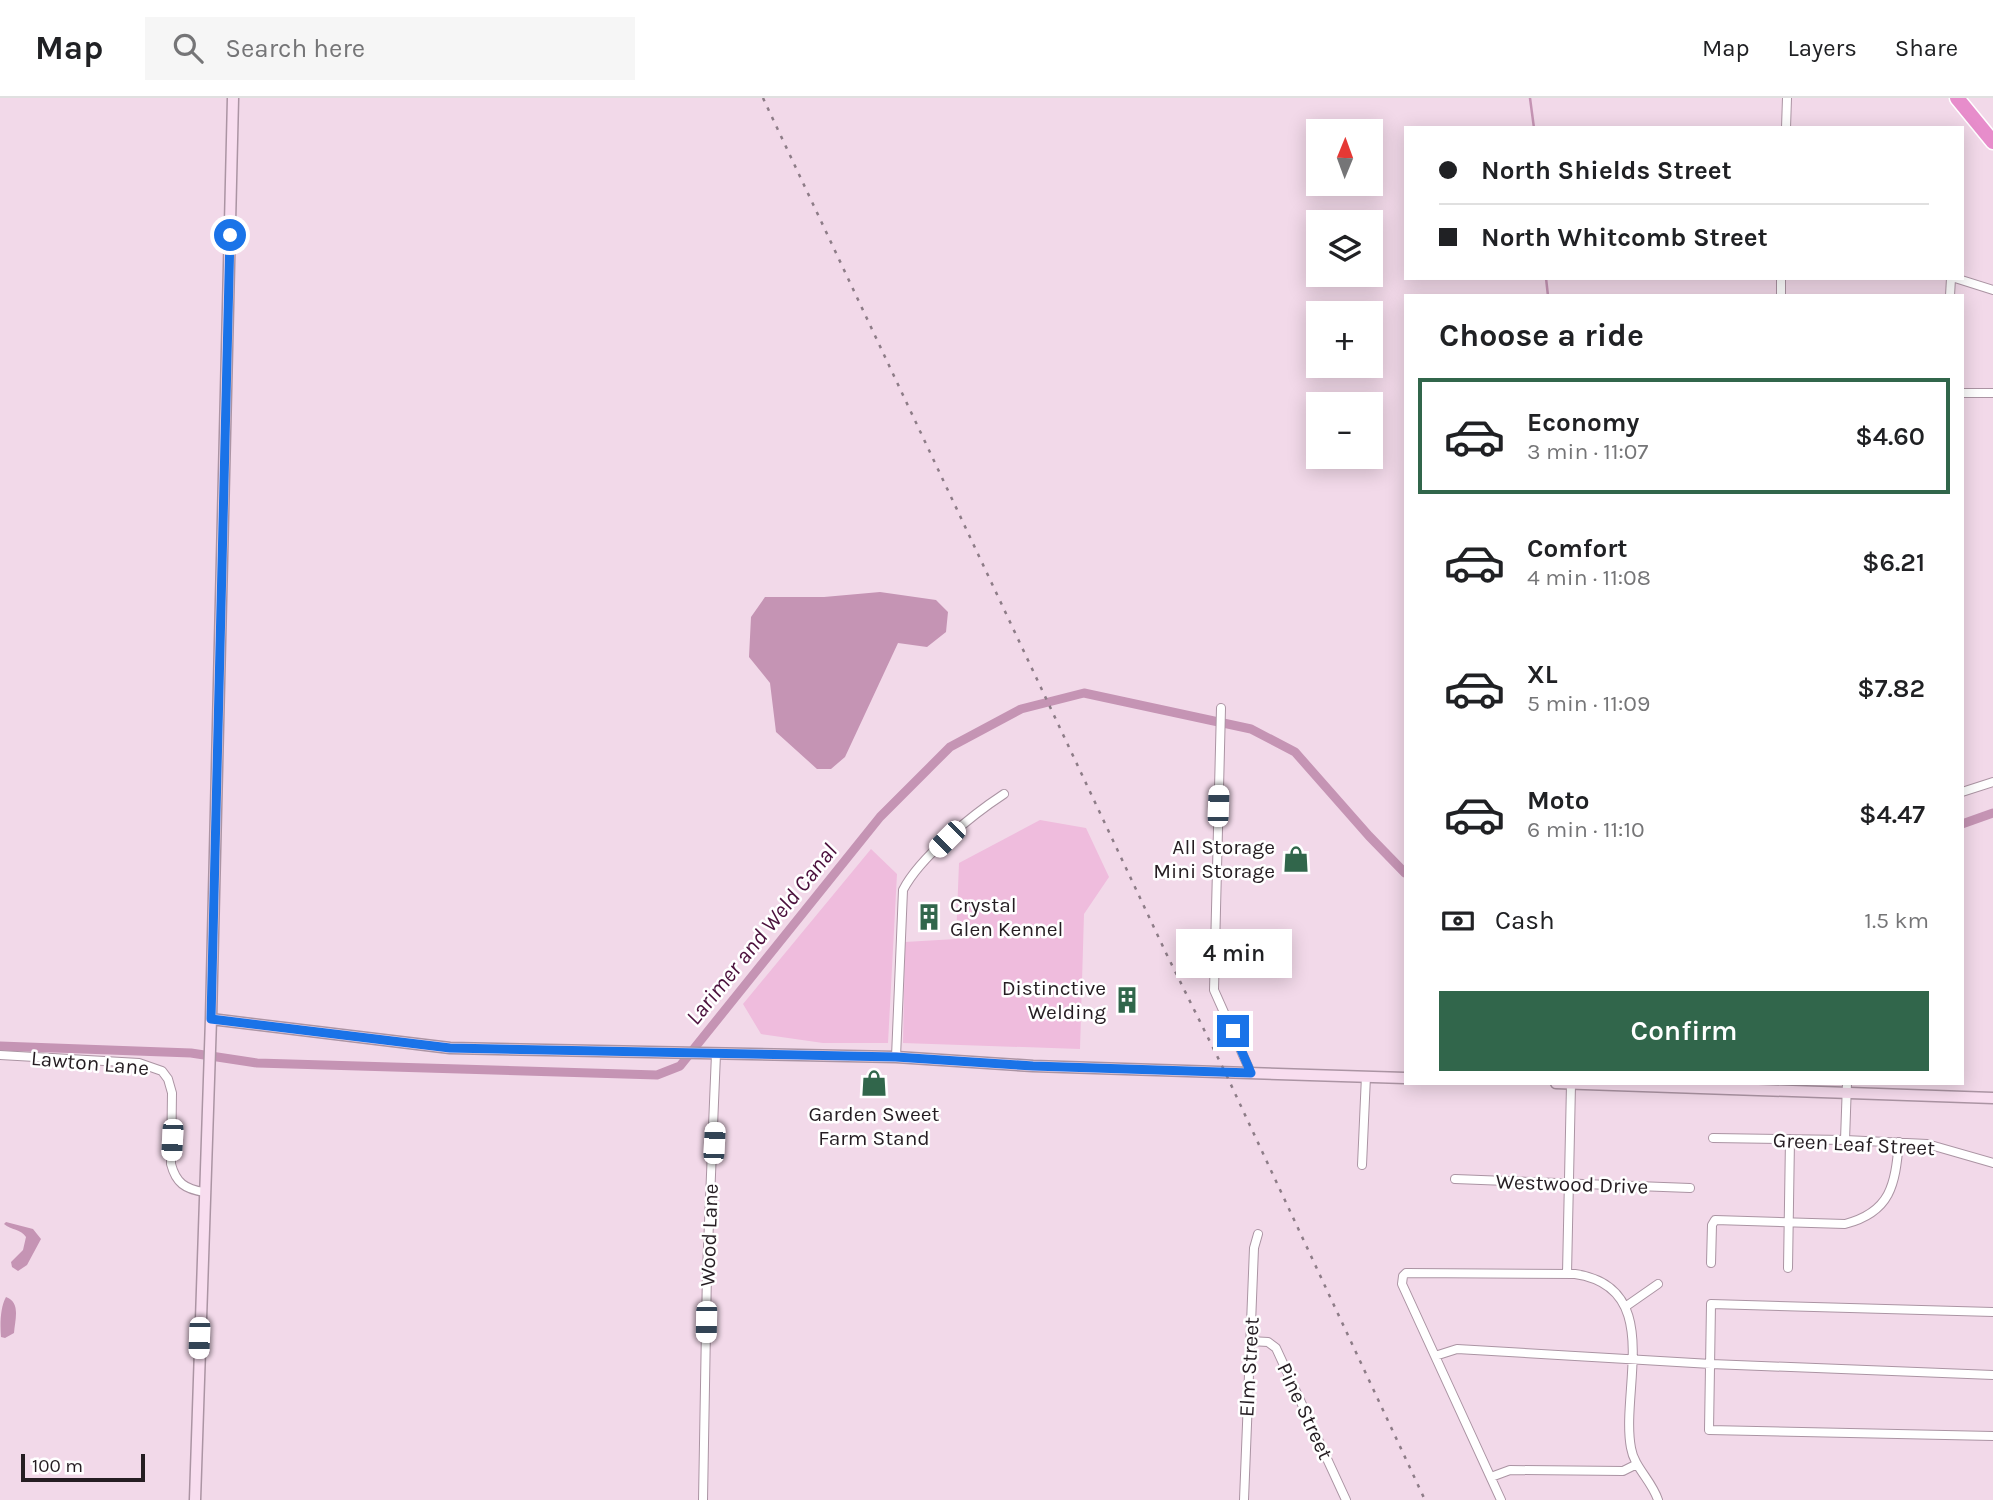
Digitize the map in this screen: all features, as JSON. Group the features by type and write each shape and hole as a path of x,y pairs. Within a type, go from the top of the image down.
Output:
{"highway":[{"path":"1957,98 1993,142"}],"main road":[{"path":"195,1500 211,1019 233,98"},
{"path":"211,1019 450,1048 896,1057 1033,1066 1404,1077"},
{"path":"1635,1085 1847,1088 1993,1098"}],"street":[{"path":"1786,126 1787,98"},
{"path":"1960,280 1993,290"},
{"path":"1964,393 1993,393"},
{"path":"1221,708 1214,990 1251,1073"},
{"path":"1964,791 1993,782"},
{"path":"896,1057 903,890 910,877 957,830 977,811 1004,794"},
{"name":"Wood Lane","path":"703,1500 707,1271 716,1054"},
{"name":"Lawton Lane","path":"0,1055 139,1063 162,1071 168,1079 172,1093 173,1173 178,1182 186,1188 204,1192"},
{"path":"1362,1165 1366,1076"},
{"path":"1567,1274 1571,1085"},
{"path":"1845,1140 1847,1088"},
{"name":"Green Leaf Street","path":"1713,1138 1927,1144 1993,1163"},
{"path":"1788,1268 1790,1139"},
{"path":"1711,1263 1712,1225 1715,1220 1844,1223 1864,1219 1881,1206 1894,1184 1899,1142"},
{"name":"Westwood Drive","path":"1455,1180 1689,1188"},
{"name":"Elm Street","path":"1244,1500 1254,1248 1258,1234"},
{"path":"1501,1500 1402,1284 1406,1273 1581,1275 1601,1282 1619,1297 1633,1331 1630,1439 1637,1464 1658,1500"},
{"path":"1625,1307 1658,1284"},
{"path":"1993,1312 1711,1304 1709,1430 1993,1436"},
{"name":"Pine Street","path":"1250,1341 1268,1342 1276,1348 1346,1500"},
{"path":"1435,1356 1457,1349 1711,1364 1993,1375"},
{"path":"1491,1477 1510,1470 1617,1472 1637,1464"}],"shaded area":[{"path":"880,592 936,600 948,612 946,632 927,647 898,643 845,757 831,769 817,769 776,732 770,683 749,657 751,617 765,597 824,597"},
{"path":"1040,820 1086,828 1109,877 1084,914 1080,1049 903,1043 905,942 956,939 959,863"},
{"path":"871,849 897,874 888,1043 823,1043 761,1034 743,1004"},
{"path":"6,1222 33,1229 41,1239 27,1265 18,1271 12,1267 11,1262 23,1250 26,1237 4,1224"},
{"path":"6,1297 14,1303 16,1312 14,1333 5,1338 1,1337 1,1322"}],"waterway":[{"path":"1530,98 1534,126"},
{"path":"1546,280 1548,294"},
{"name":"Larimer and Weld Canal","path":"0,1046 191,1053 257,1063 657,1075 680,1066 880,817 950,747 1021,709 1084,693 1251,729 1295,752 1404,872"},
{"name":"Larimer and Weld Canal","path":"1964,823 1993,813"}],"railway":[{"path":"763,98 1425,1500"}],"place":[{"name":"All Storage Mini Storage","path":"1296,859"},
{"name":"Crystal Glen Kennel","path":"929,917"},
{"name":"Distinctive Welding","path":"1127,1000"},
{"name":"Garden Sweet Farm Stand","path":"874,1083"}],"route":[{"path":"230,235 211,1019 450,1048 896,1057 1033,1066 1251,1073 1233,1031"}]}
